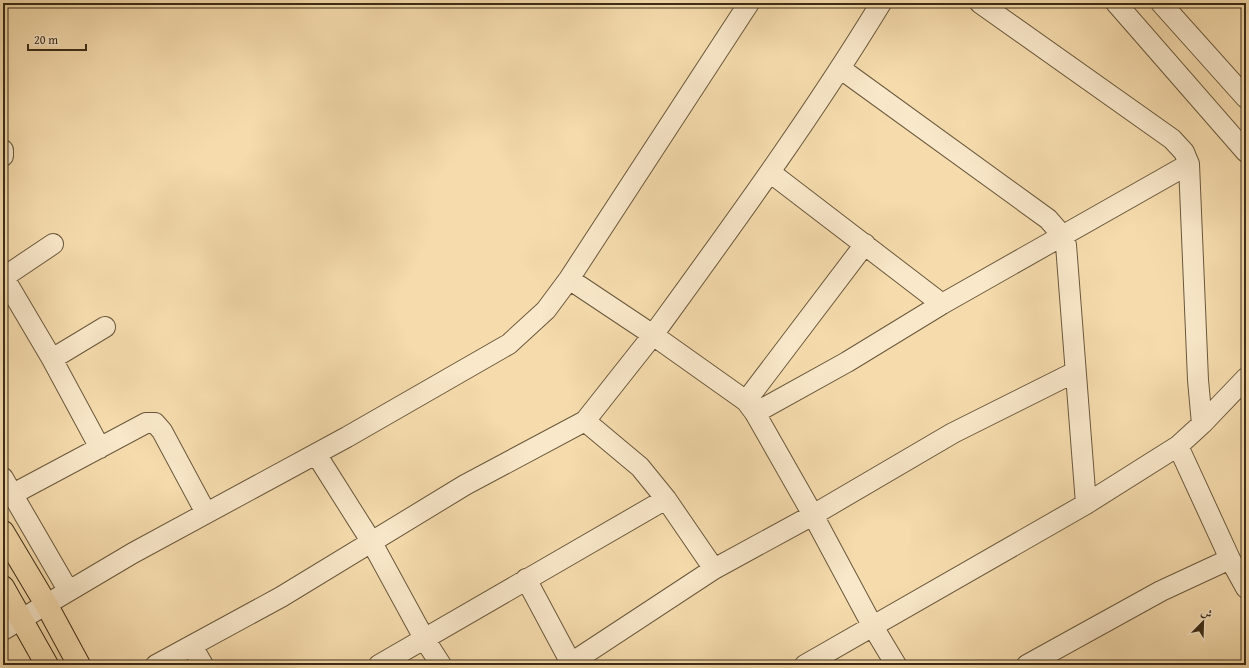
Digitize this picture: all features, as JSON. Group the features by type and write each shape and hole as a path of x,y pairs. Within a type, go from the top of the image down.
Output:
{"main road":[{"path":"3,532 46,604 79,665"},
{"path":"3,588 12,625 47,665"}],"street":[{"path":"12,625 68,590 316,454 509,344 546,310 569,278 749,3"},
{"path":"156,665 281,597 465,485 585,421 653,335 771,173 841,68 881,3"},
{"path":"980,3 1172,139 1184,152 1189,164 1198,380 1202,424"},
{"path":"1116,3 1246,152"},
{"path":"1161,3 1246,98"},
{"path":"841,68 1048,219 1062,235 1066,245 1086,504"},
{"path":"3,150 3,156"},
{"path":"751,407 847,362 942,304 1189,164"},
{"path":"771,173 942,304"},
{"path":"53,244 3,276 52,359 100,448"},
{"path":"751,407 865,244"},
{"path":"569,278 653,335 751,407 813,514 872,625 896,665"},
{"path":"52,359 105,326"},
{"path":"526,579 572,664 714,569 953,434 1075,372"},
{"path":"805,665 872,625 1086,504 1178,446 1202,424 1246,378"},
{"path":"585,421 640,467 666,499 714,569"},
{"path":"68,590 8,486 100,448 146,423 155,423 162,431 206,513"},
{"path":"1178,446 1230,559 1246,588"},
{"path":"316,454 371,541 425,640 441,665"},
{"path":"379,665 425,640 526,579 666,499"},
{"path":"1028,665 1161,590 1230,559"},
{"path":"192,646 203,665"}]}
